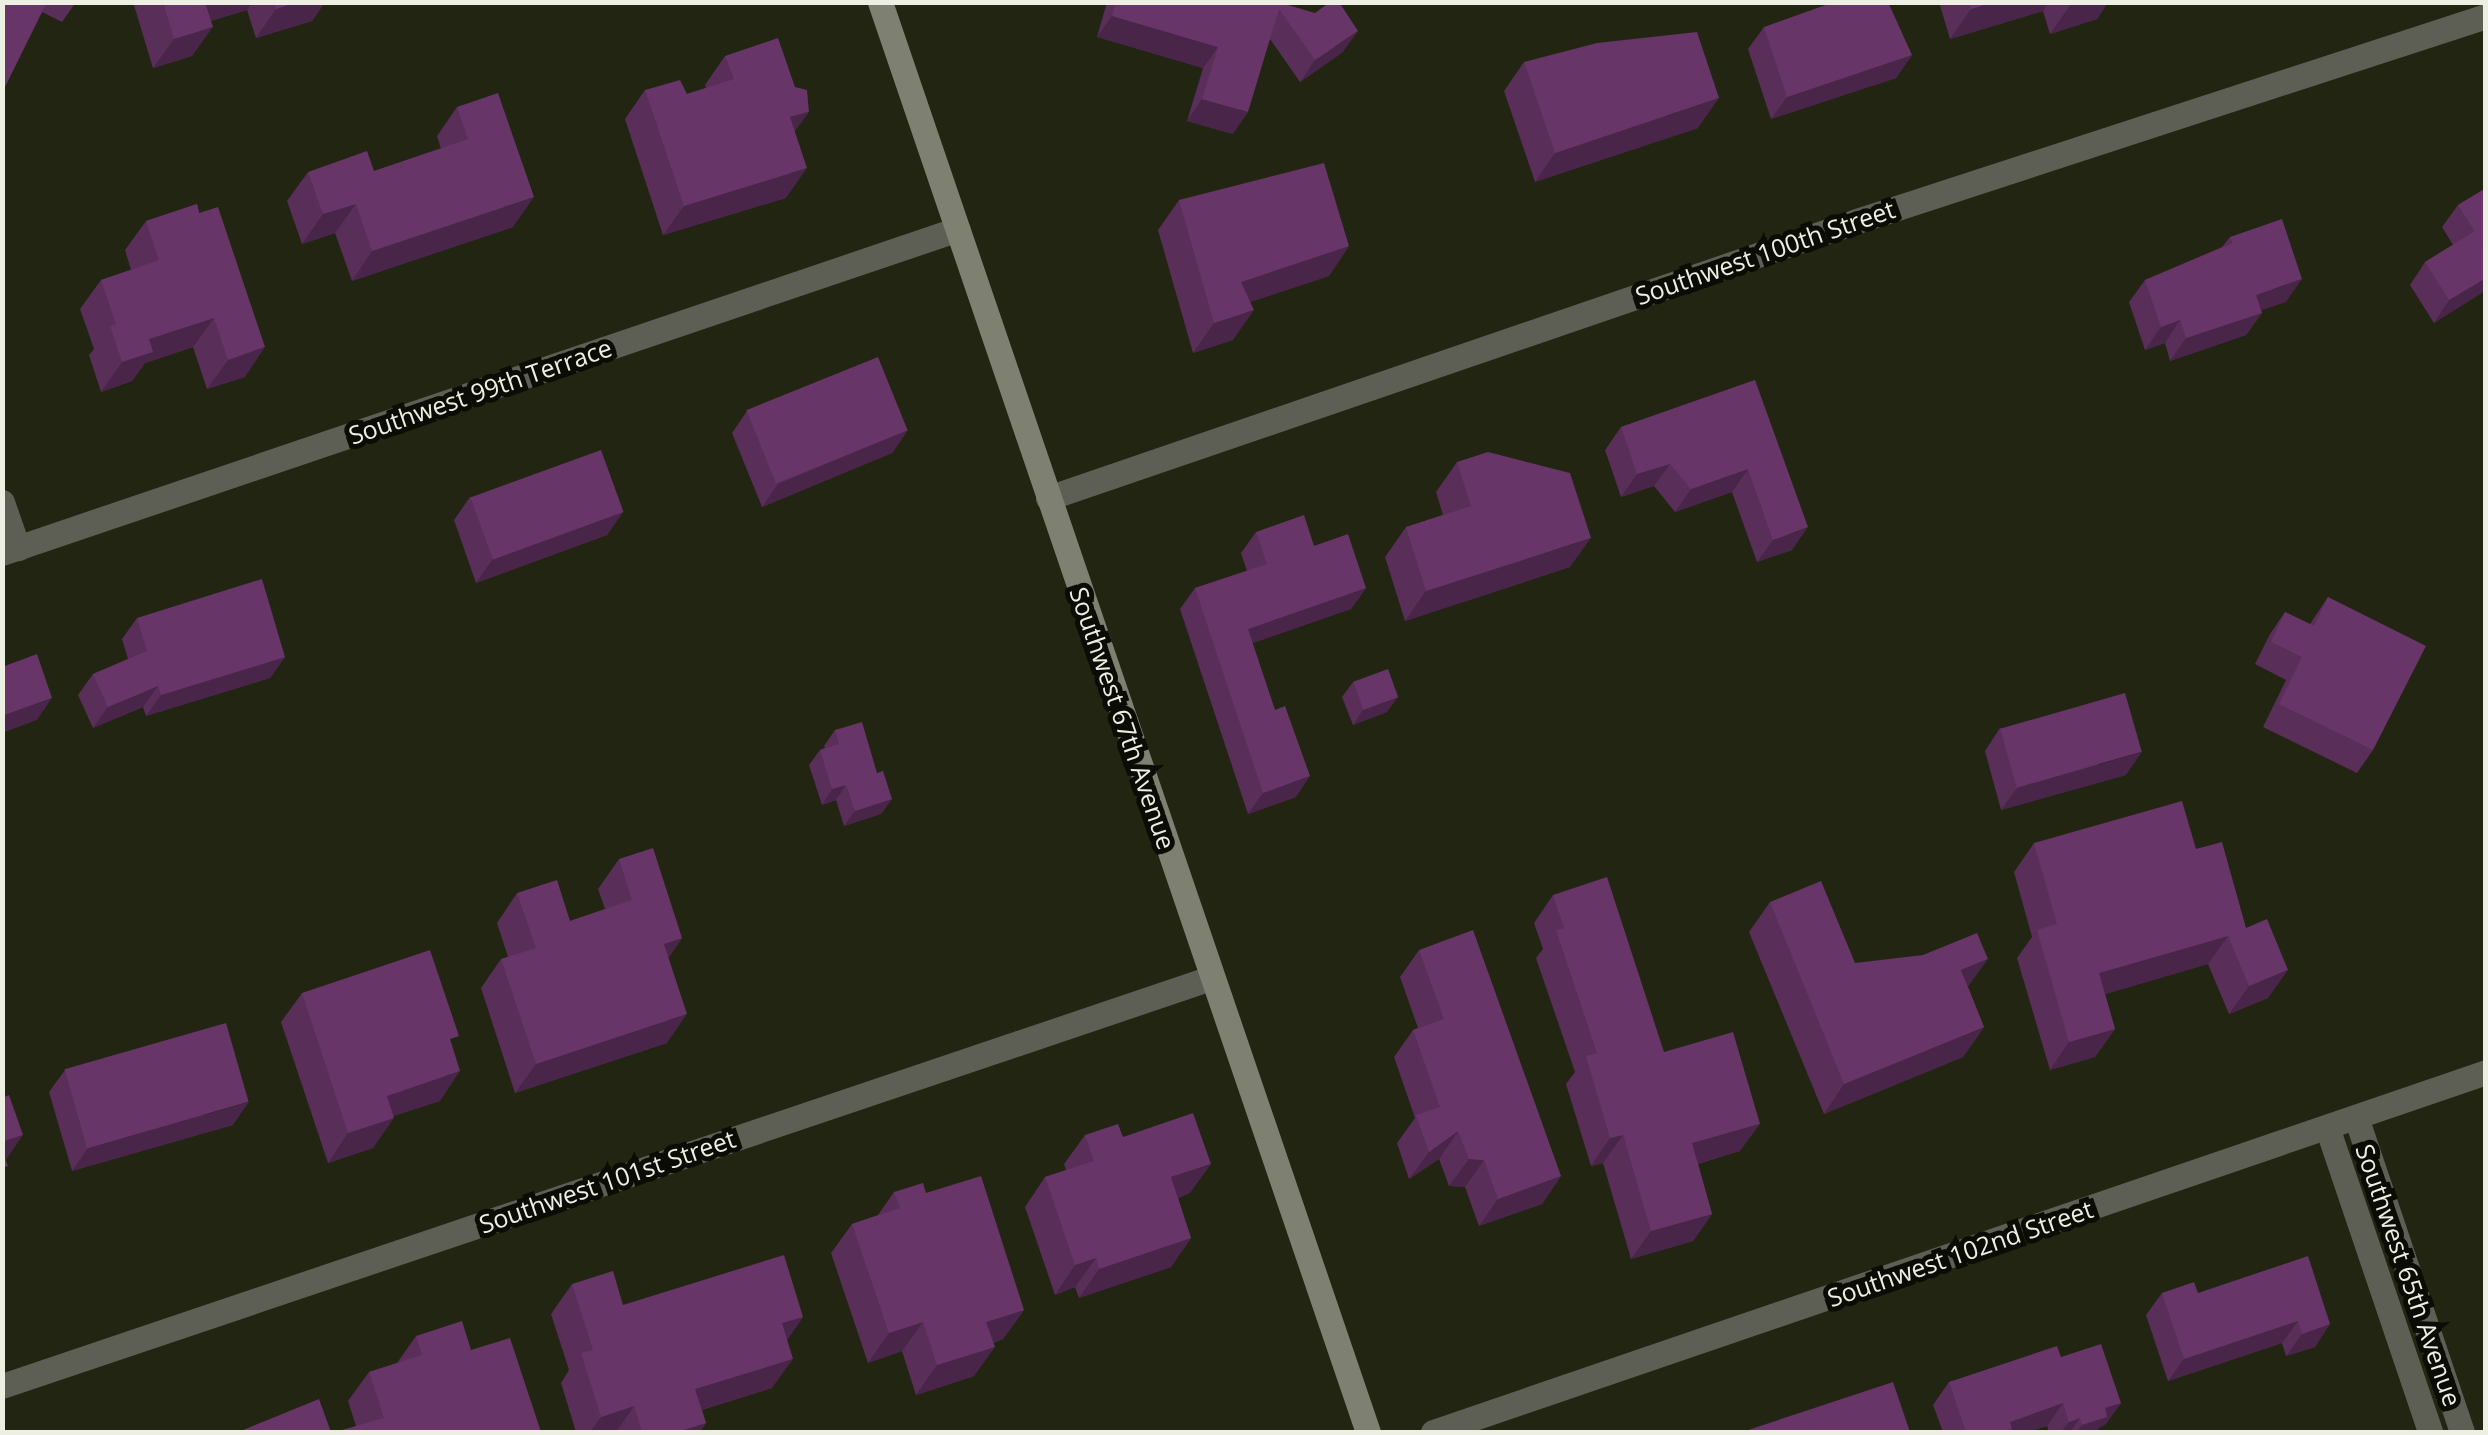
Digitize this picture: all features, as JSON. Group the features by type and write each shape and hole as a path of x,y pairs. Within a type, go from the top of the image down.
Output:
{"main road":[{"name":"Southwest 67th Avenue","path":"880,2 1368,1432"}],"street":[{"name":"Southwest 100th Street","path":"1048,498 1876,214 2486,16"},
{"name":"Southwest 99th Terrace","path":"10,550 958,229"},
{"path":"2,502 10,550"},
{"name":"Southwest 101st Street","path":"2,1386 1211,978"},
{"name":"Southwest 102nd Street","path":"1434,1432 2486,1072"},
{"name":"Southwest 65th Avenue","path":"2356,1117 2462,1432"},
{"name":"Southwest 65th Avenue","path":"2327,1127 2430,1432"}],"building":[{"path":"2,2 47,2 2,93"},
{"path":"163,2 205,2 213,27 174,39"},
{"path":"274,2 297,2 276,9"},
{"path":"1116,2 1278,2 1315,13 1330,2 1339,2 1358,31 1315,60 1279,9 1248,112 1202,99 1218,47 1112,16"},
{"path":"1834,2 1888,2 1912,55 1787,97 1764,27"},
{"path":"1969,2 1994,2 1971,9"},
{"path":"1697,32 1719,98 1555,153 1524,62 1597,43"},
{"path":"778,38 795,87 807,90 809,112 790,117 807,168 684,206 645,90 680,80 687,94 734,79 725,56"},
{"path":"498,93 534,197 372,251 356,204 323,214 308,172 367,151 374,171 468,139 457,107"},
{"path":"1324,163 1349,246 1241,282 1254,310 1214,323 1179,200"},
{"path":"2486,188 2486,241 2482,243 2458,205"},
{"path":"197,204 199,213 218,207 265,347 228,360 214,318 149,339 153,352 122,362 110,326 116,324 101,280 159,260 146,221"},
{"path":"2282,219 2302,279 2256,295 2262,313 2186,338 2180,320 2161,327 2145,280 2233,243 2230,237"},
{"path":"2475,231 2486,249 2486,278 2449,300 2425,262"},
{"path":"878,357 908,430 776,483 746,410"},
{"path":"1755,380 1808,527 1773,540 1748,469 1691,489 1670,464 1637,474 1621,427"},
{"path":"601,450 624,512 493,560 470,498"},
{"path":"1488,452 1570,473 1591,538 1426,591 1406,527 1471,506 1457,462"},
{"path":"1304,515 1314,546 1348,534 1366,588 1248,629 1275,710 1285,706 1310,776 1263,793 1195,588 1267,564 1256,532"},
{"path":"262,579 285,657 161,695 158,686 108,707 93,674 147,651 137,618"},
{"path":"2328,597 2426,646 2373,750 2279,704 2302,657 2271,642 2285,612 2314,626"},
{"path":"37,654 52,698 2,716 2,667"},
{"path":"1388,669 1398,697 1363,710 1353,682"},
{"path":"2125,693 2142,752 2017,787 2000,729"},
{"path":"862,722 877,773 883,771 892,799 855,811 846,785 832,789 820,750 839,744 835,730"},
{"path":"2182,801 2196,849 2222,842 2246,928 2267,919 2288,970 2249,986 2228,936 2099,973 2115,1029 2069,1042 2037,930 2057,924 2034,843"},
{"path":"653,848 682,938 664,944 687,1014 536,1064 501,959 536,948 517,893 557,880 570,921 632,900 619,859"},
{"path":"1607,877 1664,1052 1733,1032 1760,1124 1692,1143 1712,1214 1651,1231 1623,1135 1610,1138 1586,1056 1597,1053 1556,930 1564,928 1553,895"},
{"path":"1821,881 1855,963 1923,955 1977,933 1988,959 1961,970 1984,1027 1844,1084 1770,902"},
{"path":"1473,930 1561,1176 1498,1199 1484,1160 1469,1159 1458,1131 1429,1152 1416,1115 1440,1107 1413,1030 1444,1019 1419,950"},
{"path":"430,950 459,1036 450,1039 460,1071 387,1096 394,1118 348,1133 302,993"},
{"path":"226,1023 249,1102 87,1148 65,1069"},
{"path":"9,1095 23,1135 2,1142 2,1098"},
{"path":"1193,1113 1211,1164 1171,1177 1191,1238 1099,1269 1096,1258 1075,1265 1045,1177 1094,1161 1085,1135 1118,1124 1123,1137"},
{"path":"981,1176 1024,1310 986,1322 995,1347 937,1365 923,1322 889,1333 852,1224 900,1208 894,1192 923,1183 926,1193"},
{"path":"784,1255 803,1317 782,1323 793,1359 695,1389 706,1423 677,1432 642,1432 634,1406 601,1417 581,1353 593,1350 572,1284 613,1271 623,1305"},
{"path":"2308,1256 2330,1324 2302,1334 2298,1321 2184,1359 2162,1293 2194,1282 2198,1293"},
{"path":"462,1321 471,1350 510,1338 541,1432 335,1432 384,1418 369,1372 422,1355 416,1336"},
{"path":"2101,1344 2121,1403 2105,1408 2107,1417 2082,1425 2080,1418 2069,1422 2063,1403 2010,1422 2012,1429 2003,1432 1966,1432 1949,1382 2057,1346 2061,1357"},
{"path":"1893,1382 1910,1432 1742,1432"},
{"path":"319,1399 331,1432 238,1432"}]}
